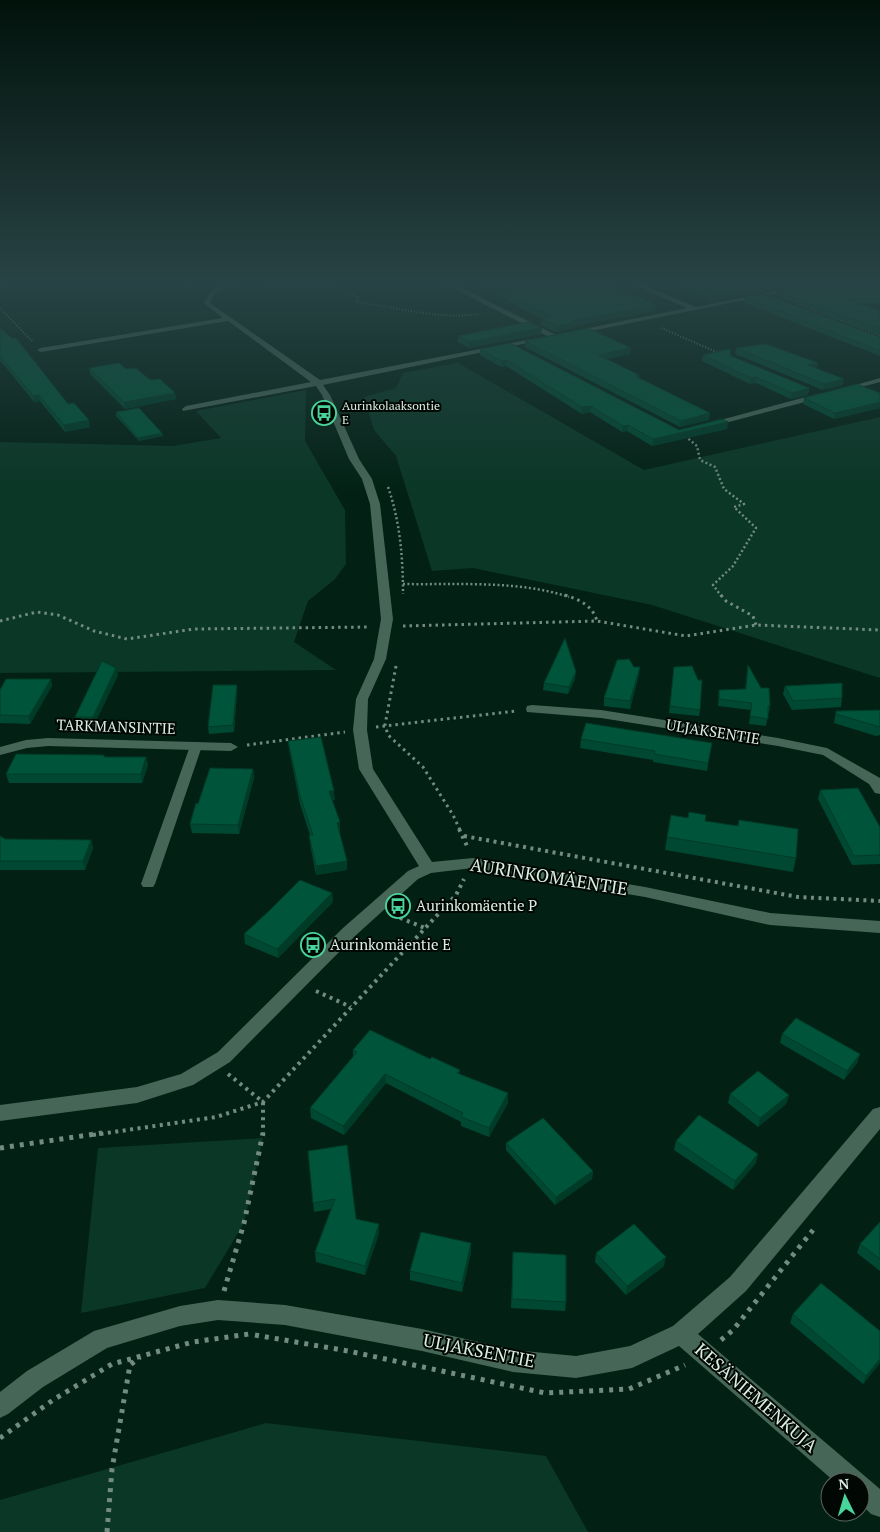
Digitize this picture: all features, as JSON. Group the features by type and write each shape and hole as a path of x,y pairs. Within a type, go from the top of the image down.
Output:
{"street":[{"path":"273,351 318,383 326,395 354,459 367,479 375,504 386,619 380,659 362,699 360,730 366,769 428,868"},
{"path":"186,409 479,351"},
{"path":"679,432 880,380"},
{"path":"804,388 822,395"},
{"name":"ULJAKSENTIE","path":"532,709 601,714 778,742 827,752 875,781 880,790"},
{"name":"TARKMANSINTIE","path":"0,752 26,744 48,742 231,747"},
{"name":"AURINKOMÄENTIE","path":"0,1113 137,1095 187,1080 224,1057 348,932 413,875 428,868 473,863 645,892 770,919 880,927"},
{"name":"ULJAKSENTIE","path":"0,1406 35,1379 102,1339 180,1316 218,1310 285,1315 422,1340 513,1361 576,1367 632,1357 681,1334 738,1284 880,1115"},
{"name":"KESÄNIEMENKUJA","path":"681,1334 842,1472"},
{"path":"870,1496 880,1505"}],"lane":[{"path":"148,884 196,746"}],"path":[{"path":"716,351 722,354"},
{"path":"679,432 697,446 700,460 715,467 724,489 744,504 734,507 756,528 733,566 713,585 726,601 753,616 756,625"},
{"path":"403,584 488,585 546,590 579,600 593,609 597,621"},
{"path":"0,621 37,612 58,614 94,631 127,639 194,629 280,629"},
{"path":"470,624 597,621 686,636 756,625 880,630"},
{"path":"231,747 385,725 532,709"},
{"path":"464,836 798,897 880,901"},
{"path":"391,914 425,928"},
{"path":"209,1340 244,1223 263,1138 263,1102 215,1063"},
{"path":"0,1438 53,1400 112,1364 193,1342 249,1334 348,1351 545,1393 629,1389 692,1363 733,1330 819,1222"},
{"path":"107,1532 112,1469 130,1366 141,1356"}],"green space":[{"path":"458,363 644,470 880,417 880,678 652,605 473,568 432,571 396,456 374,430 364,397 396,388 403,373"},
{"path":"306,390 305,441 345,510 346,564 335,579 308,601 294,642 336,670 0,673 0,442 173,446 221,438 196,411"},
{"path":"263,1138 244,1223 205,1288 81,1313 98,1148"},
{"path":"266,1423 546,1456 588,1532 0,1532 0,1500"}],"building":[{"path":"0,351 27,351 68,404 74,403 89,420 64,425 39,395 33,396 0,356"},
{"path":"484,351 526,351 679,430 722,419 728,422 653,439 628,425 623,426 591,406 582,407 507,360 501,361"},
{"path":"545,351 615,351 598,355 639,375 635,376 710,413 681,421"},
{"path":"730,351 731,356 809,388 792,393 756,377 751,378 703,355"},
{"path":"745,351 787,351 818,363 808,365 844,379 824,384"},
{"path":"119,363 126,369 136,368 150,380 160,379 175,393 124,402 89,368"},
{"path":"857,384 880,393 880,402 835,413 804,398"},
{"path":"139,408 162,433 138,438 116,412"},
{"path":"565,638 576,672 569,687 544,683"},
{"path":"629,659 634,667 640,667 630,701 604,698 617,660"},
{"path":"102,661 116,668 93,717 75,717"},
{"path":"748,665 761,688 769,688 770,706 768,706 768,719 750,716 752,703 719,699 719,690 746,689"},
{"path":"692,666 698,680 702,680 700,710 670,706 674,667"},
{"path":"6,679 51,679 29,716 0,715 0,690"},
{"path":"842,683 842,698 793,701 785,686"},
{"path":"213,685 237,685 233,725 208,727"},
{"path":"880,710 880,727 836,714 836,711"},
{"path":"586,723 712,743 708,763 654,754 655,751 581,739"},
{"path":"321,737 334,791 329,791 340,822 337,823 347,861 316,866 309,835 313,835 300,796 288,741"},
{"path":"16,754 146,757 141,774 6,774"},
{"path":"210,768 253,769 238,825 190,824"},
{"path":"858,788 880,827 880,855 854,856 820,790"},
{"path":"689,812 706,815 705,821 738,826 739,820 798,829 796,858 667,837 671,815 688,818"},
{"path":"0,836 5,839 91,840 83,861 0,861"},
{"path":"300,880 332,893 277,949 244,934 270,910"},
{"path":"796,1018 860,1054 847,1071 782,1034"},
{"path":"370,1030 430,1059 432,1057 460,1070 457,1073 508,1093 489,1128 461,1117 463,1113 385,1074 343,1126 310,1108 357,1052 353,1050"},
{"path":"758,1071 789,1095 760,1118 730,1094"},
{"path":"699,1115 758,1154 735,1181 676,1141"},
{"path":"543,1118 593,1171 556,1197 506,1143"},
{"path":"347,1145 356,1219 379,1224 365,1266 315,1252 335,1199 313,1203 308,1151"},
{"path":"880,1222 880,1259 860,1244"},
{"path":"634,1224 666,1257 627,1286 596,1253"},
{"path":"421,1232 471,1243 462,1283 410,1271"},
{"path":"513,1252 566,1255 566,1302 512,1299"},
{"path":"821,1283 880,1331 880,1359 866,1376 793,1314"}],"place":[{"name":"Aurinkolaaksontie E","path":"324,413"},
{"name":"Aurinkomäentie P","path":"398,906"},
{"name":"Aurinkomäentie E","path":"313,945"}]}
